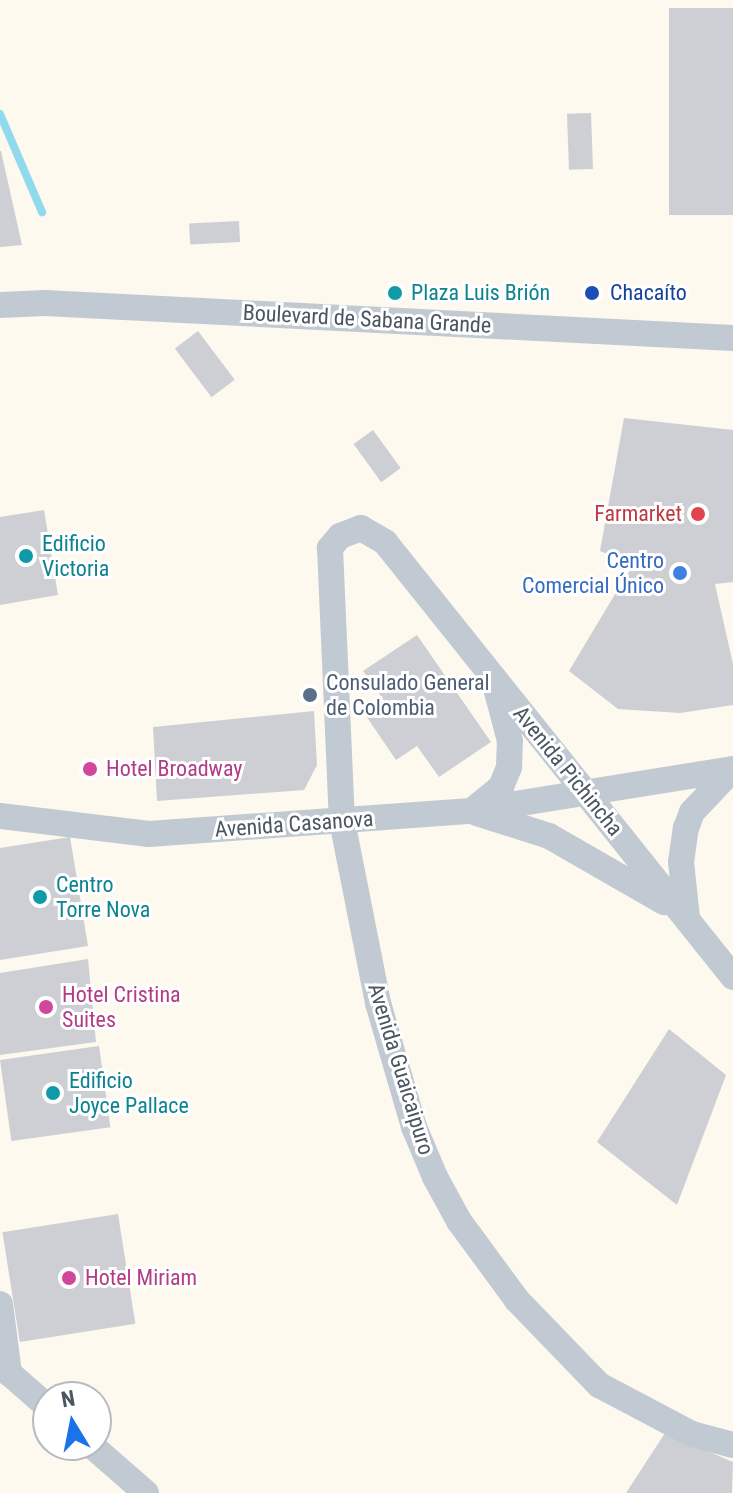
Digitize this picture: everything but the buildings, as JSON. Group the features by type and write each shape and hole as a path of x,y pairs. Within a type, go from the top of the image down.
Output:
{"street":[{"name":"Boulevard de Sabana Grande","path":"0,305 45,303 733,338"},
{"name":"Avenida Pichincha","path":"330,548 353,529 371,531 385,542 733,977"},
{"name":"Avenida Guaicaipuro","path":"330,548 342,821 375,988 402,1086 435,1177 459,1221 517,1300 599,1385 692,1434 733,1445"},
{"path":"471,811 501,787 509,767 510,741 494,681"},
{"path":"687,918 681,862 686,828 692,812 733,769"},
{"name":"Avenida Casanova","path":"0,816 149,834 471,811 588,795 733,769"},
{"path":"471,811 549,836 630,879 687,918"},
{"path":"0,1304 4,1373 32,1395"},
{"path":"109,1461 146,1493"}],"shaded area":[{"path":"0,0 733,0 733,1493 0,1493"}],"waterway":[{"path":"0,114 42,212"}],"place":[{"name":"Plaza Luis Brión","path":"395,293"},
{"name":"Chacaíto","path":"592,293"},
{"name":"Farmarket","path":"698,514"},
{"name":"Edificio Victoria","path":"26,556"},
{"name":"Centro Comercial Único","path":"680,573"},
{"name":"Consulado General de Colombia","path":"310,695"},
{"name":"Hotel Broadway","path":"90,769"},
{"name":"Centro Torre Nova","path":"40,897"},
{"name":"Hotel Cristina Suites","path":"46,1007"},
{"name":"Edificio Joyce Pallace","path":"53,1093"},
{"name":"Hotel Miriam","path":"69,1278"}]}
